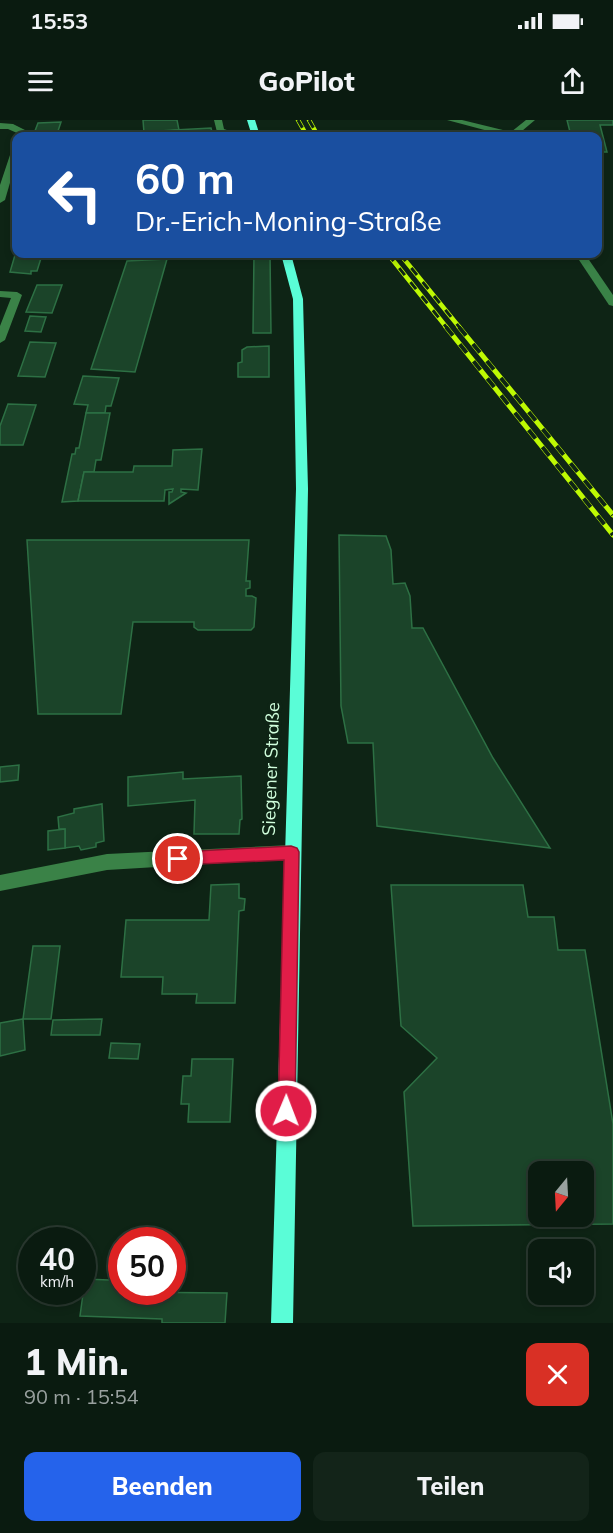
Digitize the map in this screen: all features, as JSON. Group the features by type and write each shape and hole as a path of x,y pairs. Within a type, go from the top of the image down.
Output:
{"main road":[{"name":"Siegener Straße","path":"282,1323 291,852 302,489 298,299 287,258"}],"street":[{"path":"451,120 496,132"},
{"path":"516,132 531,120"},
{"path":"0,126 14,123"},
{"path":"0,200 12,162"},
{"path":"583,258 613,303"},
{"path":"0,294 17,295 0,340"},
{"path":"0,883 107,862 291,852"}],"building":[{"path":"143,120 177,120 179,130 144,132"},
{"path":"567,120 613,120 613,125 600,125 602,132 570,132"},
{"path":"61,122 58,132 36,132 38,123"},
{"path":"211,128 212,132 175,132 175,130"},
{"path":"174,130 175,132 145,132"},
{"path":"602,133 607,152 602,152"},
{"path":"14,258 41,258 37,271 31,271 31,274 10,272"},
{"path":"254,258 270,258 271,333 253,333"},
{"path":"167,259 135,372 91,369 127,261"},
{"path":"37,285 62,285 52,313 26,312"},
{"path":"30,316 46,317 41,332 25,331"},
{"path":"30,342 56,343 45,377 18,376"},
{"path":"269,346 269,377 238,377 238,363 242,362 242,350 247,347"},
{"path":"83,376 119,378 111,406 106,406 105,413 86,413 88,405 74,404"},
{"path":"8,404 36,405 23,445 0,445 0,426"},
{"path":"86,413 110,413 101,460 96,460 94,472 84,472 78,501 62,502 72,454 75,454 76,448 79,448"},
{"path":"202,449 198,490 181,489 181,492 186,493 169,504 169,492 173,489 165,490 164,501 78,501 84,472 133,472 134,466 172,466 173,450"},
{"path":"339,535 386,536 391,550 393,584 405,583 410,596 412,628 423,628 493,758 550,848 377,826 373,743 348,743 341,706"},
{"path":"27,540 249,540 246,581 250,581 250,588 246,589 246,596 256,598 254,627 251,630 198,630 194,627 194,622 133,622 121,714 38,714"},
{"path":"19,765 18,780 0,782 0,767"},
{"path":"183,772 183,779 241,776 242,819 239,834 194,834 195,800 128,806 128,777"},
{"path":"102,804 104,841 96,843 96,847 81,850 79,846 65,848 65,829 59,829 58,817 74,813 74,809"},
{"path":"65,829 65,848 48,850 48,831"},
{"path":"239,884 239,898 245,899 244,910 239,911 235,1003 196,1003 197,994 162,994 163,977 121,977 126,920 209,920 211,885"},
{"path":"391,885 523,885 528,917 554,917 558,950 585,950 613,1124 613,1224 594,1224 594,1161 528,1161 528,1225 413,1226 404,1092 437,1058 401,1026"},
{"path":"33,946 60,946 51,1019 23,1019"},
{"path":"23,1019 25,1050 0,1056 0,1023"},
{"path":"102,1019 100,1035 51,1035 53,1020"},
{"path":"111,1043 140,1044 138,1059 109,1058"},
{"path":"192,1059 233,1059 230,1122 188,1122 189,1104 181,1104 183,1076 191,1076"},
{"path":"96,1279 108,1280 108,1305 186,1305 186,1293 227,1293 225,1323 162,1323 162,1319 80,1316 81,1305 96,1305"}],"railway":[{"path":"298,120 305,132"},
{"path":"309,120 316,132"},
{"path":"391,258 447,328"},
{"path":"403,258 460,328"},
{"path":"446,327 613,535"},
{"path":"459,327 613,515"}],"route":[{"path":"178,859 291,852 286,1111"}]}
